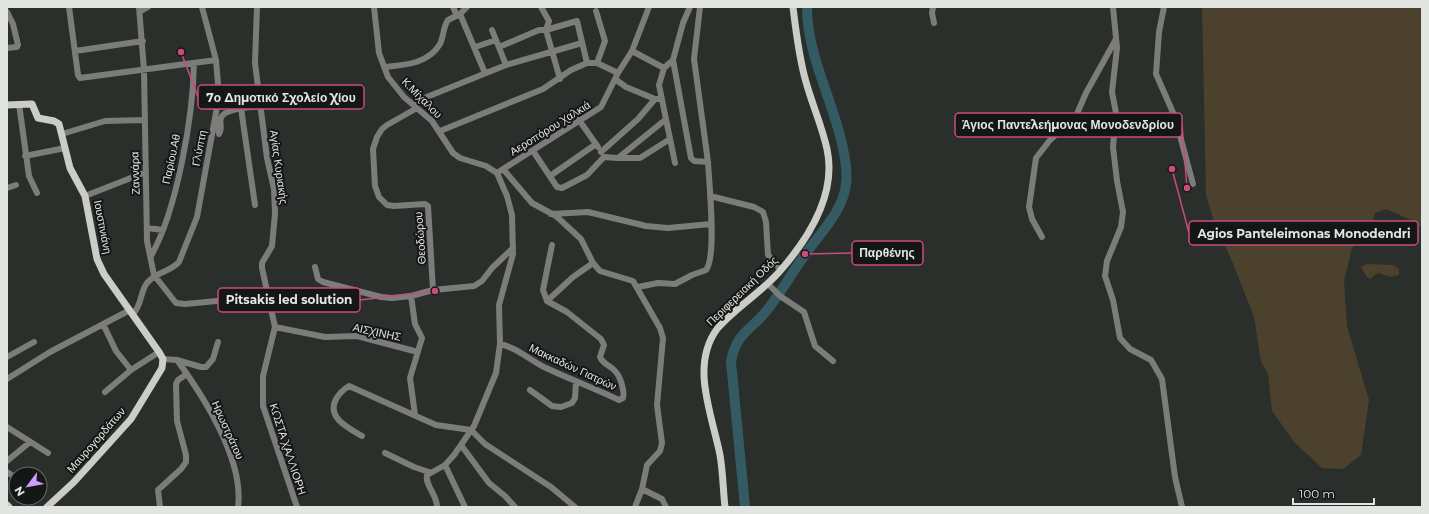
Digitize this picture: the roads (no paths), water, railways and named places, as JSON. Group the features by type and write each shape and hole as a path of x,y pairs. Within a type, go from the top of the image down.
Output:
{"main road":[{"name":"Περιφερειακή Οδός","path":"725,507 720,457 704,379 704,360 708,345 717,329 770,286 817,218 827,191 830,172 827,149 802,67 793,7"},
{"name":"Ιουστινιάνη","path":"7,105 32,104 38,118 57,122 62,134 70,168 85,196 97,259 104,274 163,359"},
{"name":"Μαυρογορδάτων","path":"47,507 74,482 131,418 160,372 163,359"}],"street":[{"path":"69,7 78,75 82,79 216,60"},
{"path":"140,9 148,7"},
{"name":"Γλύπτη","path":"154,275 174,266 179,262 198,217 216,115 219,86 216,60 202,7"},
{"name":"Αγίας Κυριακής","path":"257,7 255,63 267,158 274,196 274,237 262,268 275,327"},
{"name":"Κ.Μίχαλου","path":"374,7 378,49 384,67 397,89 432,121 456,155 486,166 497,173"},
{"path":"453,7 459,15 485,73"},
{"path":"384,67 412,64 425,59 440,43 448,20 459,15 467,7"},
{"path":"541,7 549,21 546,30 560,78"},
{"name":"Αεροπόρου Χαλκιά","path":"497,173 600,108 616,76 632,51 649,7"},
{"path":"690,7 683,23 673,60 692,158 694,161 708,162"},
{"path":"638,287 658,283 675,284 692,275 706,270 710,262 711,224 708,162 694,59 700,7"},
{"path":"933,7 932,13 934,23"},
{"path":"1113,7 1116,39 1116,66 1112,92 1116,112 1113,146 1116,181 1123,212 1121,227 1107,261 1105,276 1114,305 1120,338 1130,349 1151,360 1162,379 1175,477 1182,507"},
{"path":"1164,7 1159,32 1156,74 1175,117 1193,184"},
{"name":"Ζαννάρα","path":"140,9 144,70 147,241 154,275"},
{"path":"596,11 605,41 597,63"},
{"path":"7,12 10,25 18,43 17,47 7,48"},
{"path":"499,47 535,32 577,22 587,63"},
{"path":"492,30 506,65"},
{"path":"1042,236 1032,219 1029,207 1036,158 1050,140 1076,116 1086,93 1116,39"},
{"path":"475,48 496,40"},
{"path":"74,51 143,41"},
{"path":"412,103 506,65 582,43"},
{"path":"632,51 664,68"},
{"path":"673,60 664,68 659,80 658,99 665,120 675,163"},
{"name":"Παρίου.Αθ","path":"151,256 163,230 178,174 189,117 194,63"},
{"path":"440,132 543,89 571,70 587,63 597,63 616,76 626,87 658,99"},
{"path":"532,151 557,187 562,188 587,175 603,155 658,99"},
{"path":"19,104 25,156 29,176 38,193"},
{"path":"216,115 219,134 221,130 222,117 230,111 260,106"},
{"path":"241,108 255,205"},
{"name":"Θεοδώρου","path":"417,108 387,125 382,129 377,137 373,149 375,186 378,197 388,205 425,204 428,206 433,290"},
{"path":"62,134 105,121 144,120"},
{"path":"579,120 603,155 618,158 640,158 670,139"},
{"path":"618,158 665,120"},
{"path":"550,176 596,144"},
{"path":"25,156 65,148"},
{"path":"503,169 529,201 560,220 581,239 593,263 605,274 631,280 638,287 660,328 663,338 657,405 662,443 660,451 647,465 642,489 635,507"},
{"path":"85,196 146,172"},
{"path":"385,453 414,467 429,472 446,465 471,430 496,373 500,344 499,305 502,287 512,261 513,248 511,211 508,196 497,173"},
{"path":"7,188 16,185"},
{"path":"710,196 754,207 763,212 766,222 768,255 781,270"},
{"path":"551,214 588,212 646,226 668,228 711,224"},
{"path":"147,228 163,230"},
{"path":"552,246 543,290 547,301 573,277 593,263"},
{"path":"315,267 318,279 380,297 392,298 410,296 433,290 474,286 479,284 492,268 513,248"},
{"path":"7,379 50,352 103,324 131,312 138,307 143,289 154,275 176,303 185,304 269,296"},
{"path":"770,286 780,296 804,312 815,346 833,361"},
{"name":"ΑΙΣΧΙΝΗΣ","path":"275,327 325,337 357,336 418,352 422,338 415,324 410,296"},
{"name":"Μακκαδών Γιατρών","path":"500,344 515,350 529,359 576,382 607,393 619,400 623,397 619,377 615,371 601,360 600,357 604,345 602,339 567,312 547,301"},
{"path":"103,324 116,351 131,370"},
{"name":"ΚΩΣΤΑ ΧΑΛΛΙΟΡΗ","path":"275,327 263,376 262,399 264,413 278,448 297,507"},
{"path":"7,357 34,342"},
{"path":"163,359 177,360 201,367 209,366 218,342"},
{"path":"105,392 131,370 159,352"},
{"path":"415,415 410,378 418,352"},
{"name":"Ηρωστράτου","path":"177,360 210,409 229,452 238,486 238,507"},
{"path":"160,507 158,493 160,487 181,469 186,462 186,455 177,421 176,384 178,380 187,374"},
{"path":"530,390 552,406 560,407 572,403 576,382"},
{"path":"362,436 337,420 334,415 334,402 338,396 350,386 436,424 471,430 485,444 551,487 575,507"},
{"path":"7,427 48,453"},
{"path":"7,461 30,442"},
{"path":"461,445 489,482 506,496 515,507"},
{"path":"446,465 465,507"},
{"path":"429,472 427,480 436,498 437,507"},
{"path":"642,489 662,499 666,507"}],"waterway":[{"path":"745,507 731,362 733,352 745,332 768,309 804,256 830,222 844,194 847,179 845,159 838,127 815,59 811,42 807,7"}],"place":[{"name":"7ο Δημοτικό Σχολείο Χίου","path":"181,52"},
{"name":"Agios Panteleimonas Monodendri","path":"1172,169"},
{"name":"Άγιος Παντελεήμονας Μονοδενδρίου","path":"1187,188"},
{"name":"Παρθένης","path":"805,254"},
{"name":"Pitsakis led solution","path":"435,291"}]}
